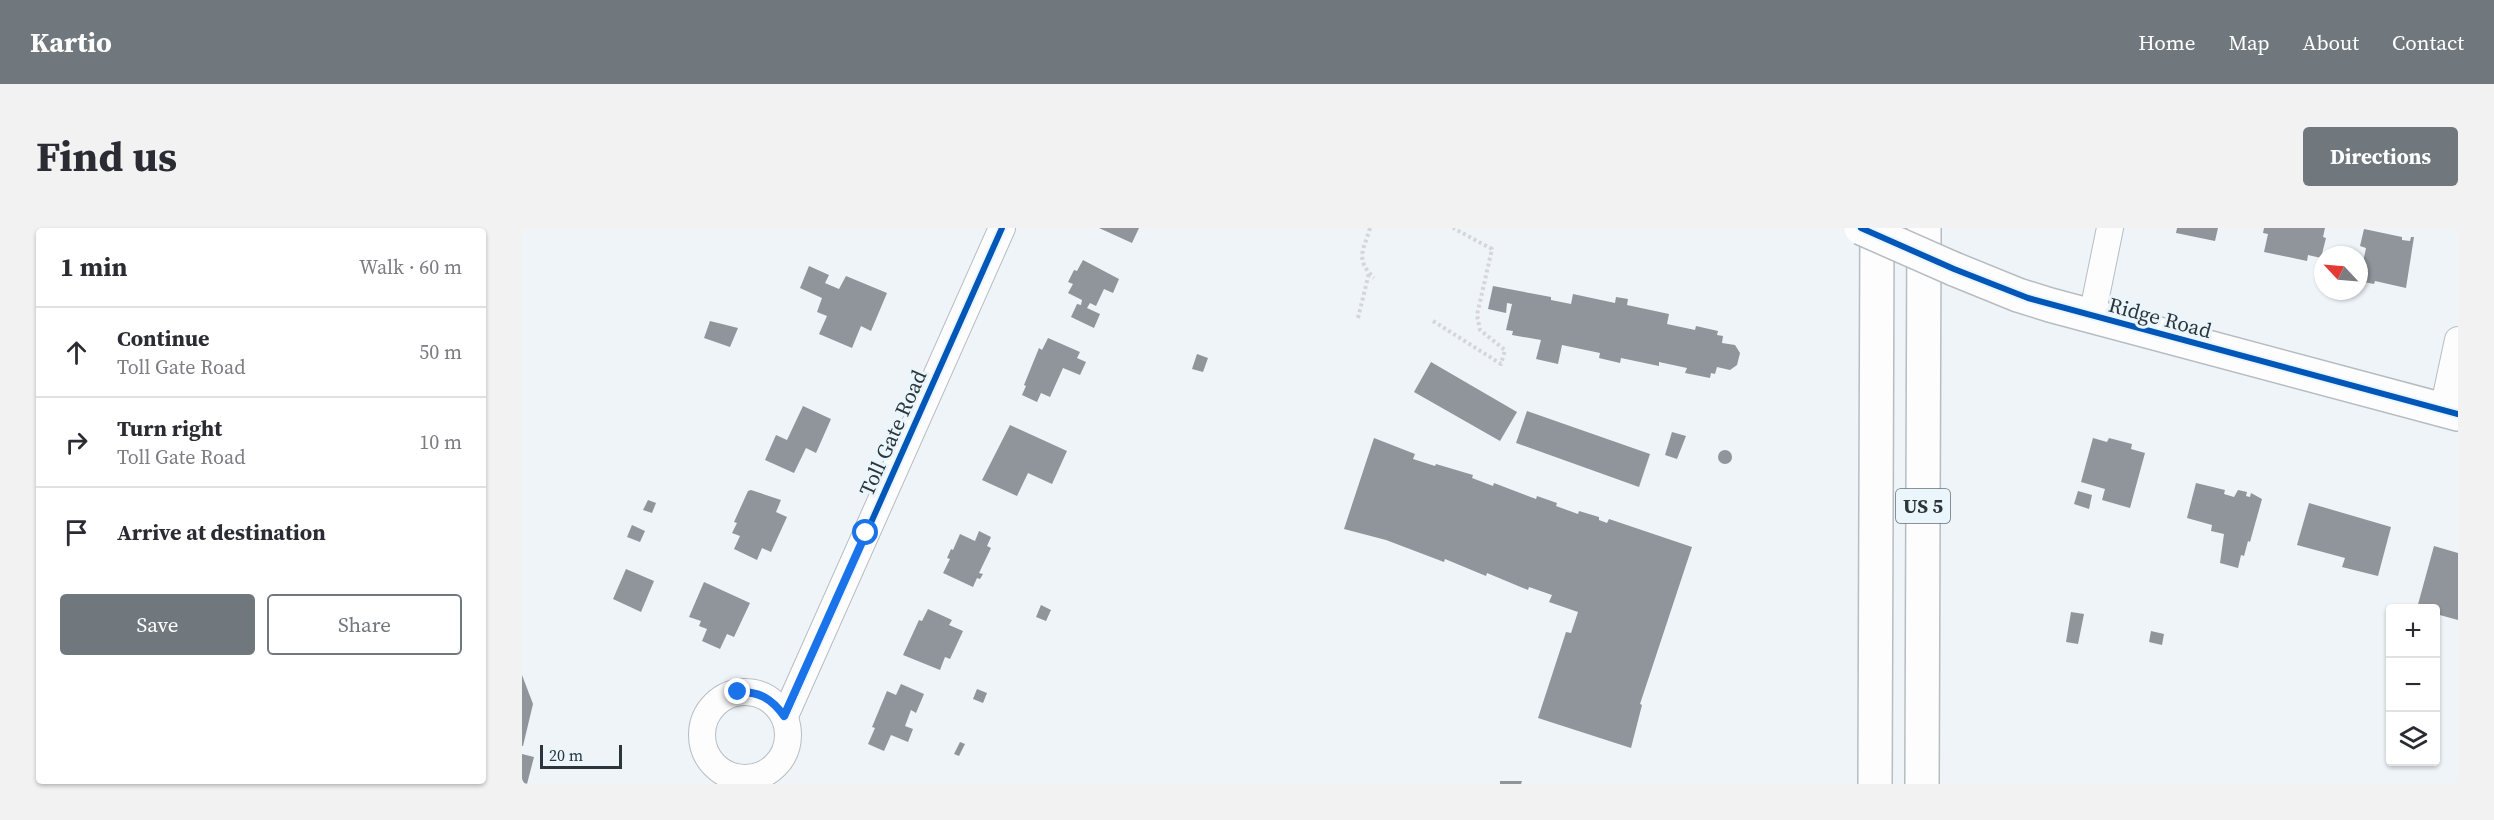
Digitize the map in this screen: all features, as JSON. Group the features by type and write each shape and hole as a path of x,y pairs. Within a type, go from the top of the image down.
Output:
{"main road":[{"name":"Ridge Road","path":"1861,228 1954,269 2028,298 2450,412"},
{"name":"US 5","path":"1875,784 1877,228"},
{"name":"US 5","path":"1922,784 1924,228"}],"street":[{"name":"Toll Gate Road","path":"784,716 1002,228"},
{"path":"2092,316 2110,228"},
{"path":"2450,412 2458,340"}],"path":[{"path":"1370,228 1362,258 1363,266 1374,278"},
{"path":"1433,321 1501,364 1505,350 1480,330 1478,315 1492,249 1453,228"},
{"path":"1358,318 1370,273"}],"building":[{"path":"1099,228 1139,228 1132,243"},
{"path":"2177,228 2218,228 2215,241 2176,233"},
{"path":"2264,228 2325,228 2323,237 2326,238 2324,246 2314,246 2314,256 2308,255 2307,261 2264,252 2268,234 2263,233"},
{"path":"2364,229 2402,237 2402,240 2410,241 2411,237 2414,237 2406,288 2375,281 2374,284 2368,283 2368,246 2360,246"},
{"path":"1083,260 1119,279 1113,293 1104,289 1096,306 1090,303 1087,308 1100,314 1094,328 1071,317 1077,304 1081,305 1082,300 1068,293 1073,284 1068,282 1074,270 1077,271"},
{"path":"809,266 829,275 825,283 839,289 846,276 887,293 871,331 861,326 852,348 819,334 827,316 817,312 822,298 800,288"},
{"path":"1493,286 1551,297 1551,300 1571,304 1573,294 1615,303 1616,297 1628,299 1627,305 1669,314 1667,324 1695,330 1696,326 1718,331 1717,335 1723,336 1722,343 1735,345 1740,353 1737,365 1730,370 1717,367 1715,374 1711,373 1710,378 1685,373 1687,368 1659,362 1659,366 1621,358 1620,363 1599,358 1600,353 1562,345 1558,364 1536,359 1541,340 1512,335 1513,331 1506,330 1512,304 1507,303 1506,313 1488,309"},
{"path":"710,321 738,328 730,347 704,338"},
{"path":"1048,338 1080,352 1077,358 1086,362 1080,375 1063,368 1050,397 1041,393 1037,402 1022,395 1039,348 1042,350"},
{"path":"1197,354 1208,358 1203,372 1192,369"},
{"path":"1431,362 1517,412 1500,441 1414,392"},
{"path":"803,406 831,419 816,453 806,448 794,473 765,460 776,435 787,440"},
{"path":"1527,411 1650,454 1639,487 1516,443"},
{"path":"1010,425 1067,451 1052,484 1028,473 1017,496 982,480"},
{"path":"1672,432 1686,436 1677,459 1665,455"},
{"path":"1374,438 1415,454 1413,459 1473,475 1472,478 1493,486 1494,483 1536,499 1537,496 1578,514 1579,511 1599,517 1599,520 1607,523 1609,519 1692,547 1640,704 1642,705 1631,748 1538,718 1566,632 1571,633 1578,612 1549,602 1552,595 1529,587 1528,590 1445,559 1444,562 1386,540 1344,529"},
{"path":"2093,438 2107,442 2109,438 2132,444 2131,449 2145,453 2130,508 2102,500 2105,489 2081,482"},
{"path":"1725,450 1730,452 1732,457 1730,462 1725,464 1720,462 1718,457 1720,452"},
{"path":"2196,483 2225,490 2224,494 2234,497 2238,490 2247,492 2246,496 2250,497 2251,493 2262,499 2250,542 2248,541 2244,556 2241,555 2238,568 2220,563 2224,534 2211,531 2212,525 2187,518"},
{"path":"748,491 781,500 776,512 787,517 771,552 762,548 757,560 734,549 740,536 732,533 737,523 734,522"},
{"path":"2078,491 2092,495 2089,509 2074,504"},
{"path":"648,500 656,503 652,513 643,510"},
{"path":"2309,503 2391,527 2378,576 2342,567 2345,558 2297,545"},
{"path":"632,525 645,531 640,542 627,537"},
{"path":"979,531 991,537 987,546 991,548 979,573 983,574 980,579 977,578 973,587 943,573 950,559 947,558 960,534 975,541"},
{"path":"2434,546 2458,553 2458,620 2440,615 2440,604 2418,604"},
{"path":"626,569 654,581 641,612 613,599"},
{"path":"704,582 750,603 734,637 727,634 720,649 702,641 707,629 699,626 701,621 689,617"},
{"path":"1041,605 1051,610 1046,621 1036,617"},
{"path":"928,609 952,620 949,625 963,631 950,659 945,657 940,670 903,655 919,620 922,621"},
{"path":"2071,612 2084,614 2078,644 2066,642"},
{"path":"2151,631 2164,634 2162,645 2149,642"},
{"path":"522,675 533,704 523,746 522,746"},
{"path":"901,684 924,694 916,713 911,710 905,726 913,729 908,742 891,735 884,751 868,744 875,728 872,727 887,691 896,695"},
{"path":"977,689 987,693 983,703 973,699"},
{"path":"960,742 965,744 959,756 954,754"},
{"path":"522,754 534,757 527,784 522,784"},
{"path":"1500,781 1522,781 1521,784 1500,784"}],"cycle path":[{"path":"785,716 1002,228"},
{"path":"1861,228 1954,269 2028,298 2458,414"}],"route":[{"path":"738,692 752,692 765,696 784,716 866,533"}]}
